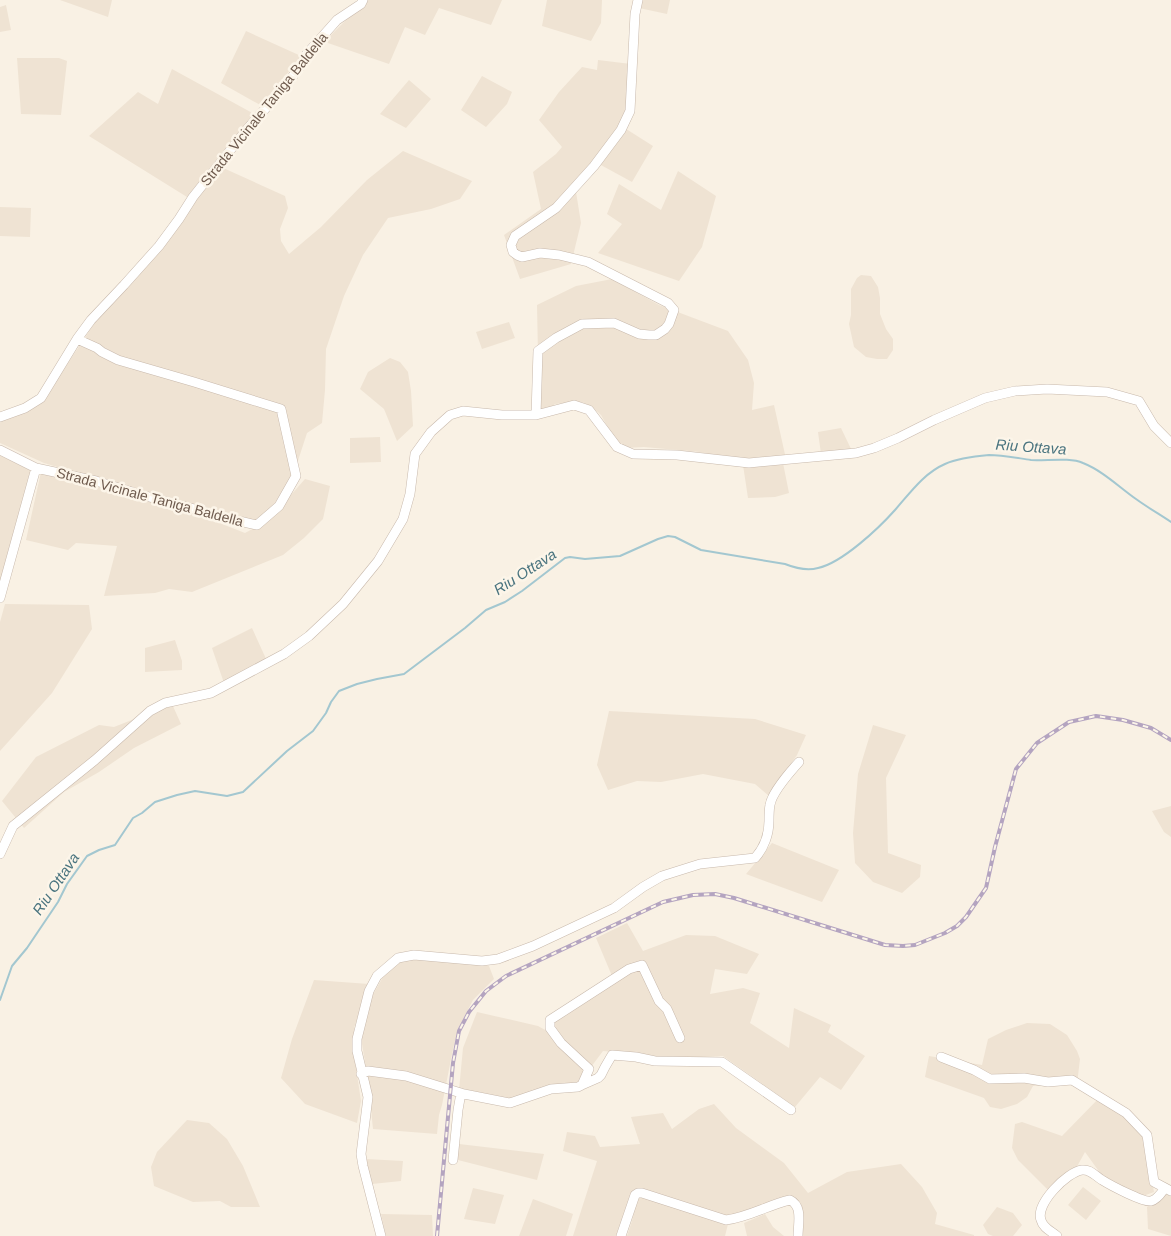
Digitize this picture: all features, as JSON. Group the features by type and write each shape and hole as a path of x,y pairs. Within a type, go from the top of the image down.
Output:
{"street":[{"name":"Strada Vicinale Taniga Baldella","path":"0,417 25,408 41,398 90,320 159,246 193,197 248,128 283,88 302,64 305,56 337,20 361,4 363,0"},
{"path":"536,415 538,351 556,338 582,324 614,323 638,334 656,335 669,324 674,310 668,302 588,262 559,255 517,255 513,252 512,244 515,236 556,208 594,166 621,130 630,111 638,0"},
{"name":"Strada Vicinale Taniga Baldella","path":"0,450 36,468 96,481 257,525 279,506 296,476 280,409 118,360 77,339"},
{"path":"0,854 13,826 95,760 150,711 165,703 211,693 284,654 309,636 343,604 378,561 404,519 416,454 431,432 450,415 463,411 502,415 536,415 574,405 589,410 617,447 633,454 677,455 749,463 856,453 898,438 985,398 1015,391 1048,389 1107,392 1139,401 1154,426 1171,443"},
{"path":"0,598 36,468"},
{"path":"380,1236 361,1154 368,1097 357,1051 357,1039 366,1000 378,976 398,958 414,955 482,961 498,959 533,946 614,908 662,876 700,864 755,858 765,841 769,825 770,804 778,788 799,762"},
{"path":"582,1085 589,1069 561,1043 550,1028 550,1020 629,969 642,965 659,1001 667,1009 680,1038"},
{"path":"361,1074 368,1071 406,1076 461,1093 510,1103 551,1089 578,1087 598,1078 612,1055 655,1061 722,1062 791,1110"},
{"path":"941,1057 974,1070 990,1079 1024,1078 1048,1082 1072,1080 1126,1113 1147,1134 1154,1182 1168,1190"},
{"path":"453,1160 461,1093"},
{"path":"1057,1236 1044,1227 1040,1215 1041,1207 1065,1179 1081,1170 1092,1172 1101,1179 1135,1197 1148,1201 1153,1201 1162,1192 1168,1190"},
{"path":"621,1236 635,1195 638,1193 726,1220 754,1214 790,1200 794,1202 798,1210 798,1236"}],"shaded area":[{"path":"60,0 112,0 108,17"},
{"path":"365,0 502,0 491,25 439,8 425,35 405,27 389,64 325,42"},
{"path":"547,0 602,0 601,23 591,41 542,26"},
{"path":"641,0 670,0 667,14 639,8"},
{"path":"6,5 11,30 0,32 0,7"},
{"path":"246,31 301,56 262,106 221,83"},
{"path":"17,58 59,58 67,61 61,115 21,114"},
{"path":"598,60 631,64 623,127 653,146 632,182 599,164 576,192 581,223 571,264 520,279 504,235 541,209 533,172 562,147 539,120 559,92 582,67 597,70"},
{"path":"172,69 256,115 223,151 187,197 89,136 138,92 158,104"},
{"path":"482,76 512,92 507,104 486,127 461,110"},
{"path":"409,80 431,99 406,128 380,114"},
{"path":"403,151 472,181 460,199 431,209 388,218 363,255 344,296 326,349 322,423 307,433 292,479 266,515 248,524 44,463 0,443 0,422 26,411 44,399 102,312 221,167 285,196 288,208 280,229 281,241 289,254 321,227 367,180"},
{"path":"678,171 716,196 702,247 679,281 598,253 622,224 607,214 619,184 661,210"},
{"path":"0,207 31,208 30,237 0,236"},
{"path":"861,275 871,276 878,287 880,314 886,329 893,339 893,350 887,359 866,357 854,347 849,324 851,289 857,278"},
{"path":"612,279 659,305 728,331 748,360 754,383 752,410 774,405 786,459 727,459 700,452 644,447 625,448 615,440 601,415 591,406 582,402 572,402 555,404 548,410 541,409 539,404 537,305 576,286"},
{"path":"509,322 515,338 482,349 476,332"},
{"path":"390,358 400,362 408,372 411,391 413,426 397,441 384,409 360,389 368,372"},
{"path":"841,428 852,451 821,454 818,432"},
{"path":"380,437 381,462 350,463 350,438"},
{"path":"0,452 35,470 0,595"},
{"path":"783,463 789,493 775,497 748,498 743,465"},
{"path":"41,472 186,510 245,533 269,520 305,479 330,486 323,519 283,555 192,592 169,589 155,593 104,596 117,546 76,543 68,550 26,540"},
{"path":"5,604 89,605 92,629 52,693 0,751 0,622"},
{"path":"252,628 267,661 224,683 212,648"},
{"path":"175,640 182,661 182,670 145,672 145,648"},
{"path":"172,704 181,724 134,748 99,772 64,792 24,828 2,801 36,757 99,725 114,727"},
{"path":"609,711 755,719 806,735 797,755 769,796 755,784 703,774 661,782 637,781 608,790 597,765"},
{"path":"873,725 906,735 886,778 888,853 921,865 920,877 902,893 873,882 855,863 853,833 858,774"},
{"path":"1171,806 1171,837 1164,832 1152,811"},
{"path":"772,843 839,870 822,902 746,874"},
{"path":"627,923 643,951 686,935 715,936 759,954 747,974 715,969 710,994 743,988 760,993 750,1023 789,1048 794,1008 831,1025 828,1032 865,1056 841,1090 820,1077 795,1107 723,1056 678,1058 603,1051 585,1075 585,1083 519,1098 500,1099 459,1090 463,1048 477,1012 538,1026 547,1031 556,1019 612,976 596,938"},
{"path":"414,957 489,966 494,979 473,1000 458,1029 439,1115 437,1134 373,1129 361,1038 371,998 383,977 398,963"},
{"path":"314,980 369,984 354,1028 355,1061 361,1101 357,1123 305,1104 281,1078 292,1039"},
{"path":"1027,1023 1050,1024 1067,1035 1080,1059 1077,1084 1033,1086 1027,1097 1017,1104 1001,1109 990,1107 984,1098 925,1077 929,1056 982,1065 988,1039"},
{"path":"1101,1096 1133,1119 1146,1143 1147,1168 1154,1192 1143,1196 1103,1177 1085,1152 1074,1172 1048,1190 1018,1160 1012,1148 1015,1124 1022,1122 1062,1136"},
{"path":"714,1104 736,1128 784,1163 808,1193 847,1172 901,1164 922,1187 937,1213 935,1224 974,1236 801,1236 802,1207 799,1201 790,1199 725,1217 635,1189 620,1236 573,1236 597,1161 563,1151 567,1132 595,1136 600,1147 640,1144 631,1117 663,1113 672,1129 699,1109"},
{"path":"187,1120 209,1123 227,1139 243,1166 260,1207 231,1207 220,1201 193,1202 154,1186 151,1167 157,1152"},
{"path":"459,1144 544,1154 537,1180 454,1159"},
{"path":"366,1159 403,1161 401,1181 372,1184"},
{"path":"1083,1187 1101,1201 1086,1220 1068,1205"},
{"path":"473,1188 504,1195 495,1224 464,1219"},
{"path":"1161,1194 1171,1195 1171,1236 1148,1229 1147,1207"},
{"path":"643,1197 728,1224 725,1236 627,1236 637,1198"},
{"path":"533,1199 573,1214 566,1236 519,1236"},
{"path":"997,1207 1013,1213 1022,1225 1013,1236 993,1236 988,1234 983,1225"},
{"path":"381,1214 432,1215 433,1236 386,1236"},
{"path":"765,1214 773,1227 784,1236 747,1236 744,1223"}],"waterway":[{"name":"Riu Ottava","path":"0,1000 12,966 27,948 87,856 115,845 133,818 155,802 177,795 195,791 227,796 243,792 287,751 313,731 339,691 357,684 404,674 486,610 505,602 522,591 565,558 585,559 620,556 668,536 675,537 701,550 785,564 801,569 818,568 828,565 860,544 918,484 937,468 955,461 989,455 1031,460 1078,461 1104,475 1171,522"}],"railway":[{"path":"437,1236 453,1063 459,1031 469,1012 486,991 506,976 663,902 693,895 715,894 734,898 885,945 915,945 957,926 966,917 986,888 1016,769 1037,743 1069,722 1096,716 1123,720 1151,728 1171,740"}]}
